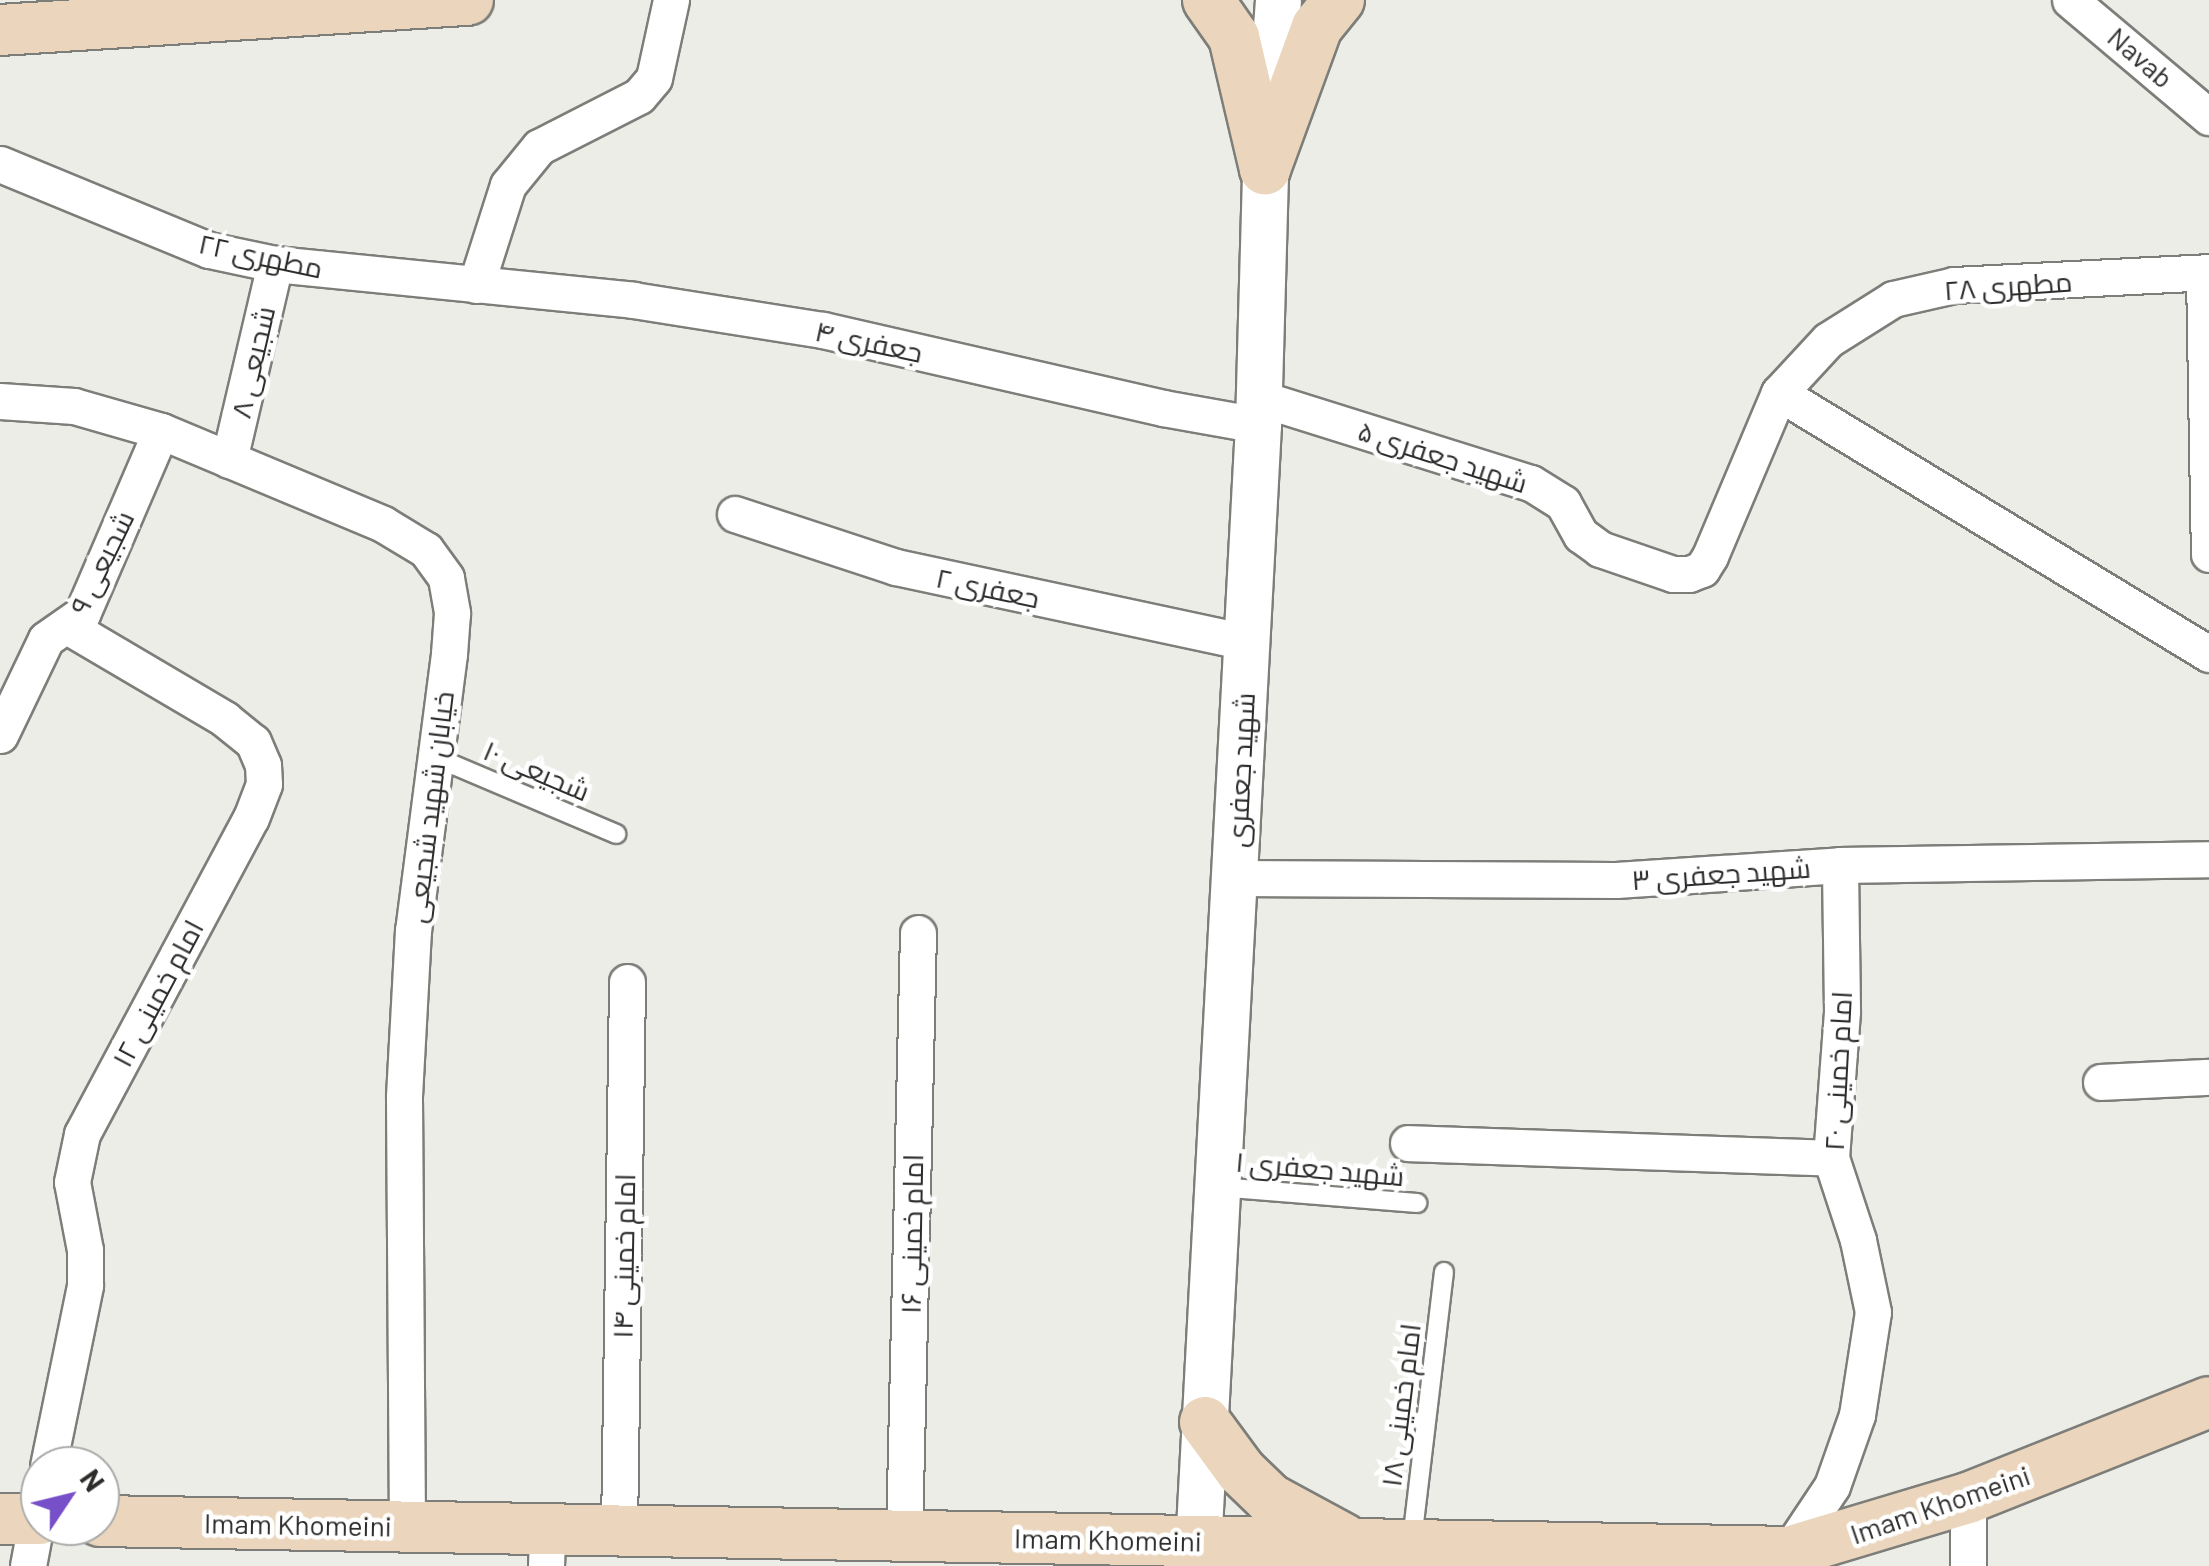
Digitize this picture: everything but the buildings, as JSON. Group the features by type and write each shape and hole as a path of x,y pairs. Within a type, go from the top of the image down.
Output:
{"main road":[{"path":"0,30 468,0"},
{"path":"1208,0 1234,37 1265,170"},
{"path":"1265,170 1317,27 1340,0"},
{"name":"Imam Khomeini","path":"120,1520 407,1526 547,1547 620,1530 822,1550 904,1535 1198,1553 1338,1555 1411,1545 1462,1556 1788,1552 1968,1498 2209,1402"},
{"path":"1205,1422 1241,1470 1270,1499 1338,1555"}],"street":[{"path":"476,285 508,185 539,147 640,96 654,78 671,0"},
{"name":"شهید جعفری","path":"1198,1553 1259,412 1265,170 1278,0"},
{"name":"Navab","path":"2070,0 2209,117"},
{"name":"مطهری ۲۲","path":"0,164 209,250 276,264 476,285"},
{"name":"شجیعی ۸","path":"229,460 276,264"},
{"path":"2206,272 2209,554"},
{"name":"مطهری ۲۸","path":"1710,556 1779,393 1828,340 1894,299 1954,285 2206,272"},
{"name":"جعفری ۴","path":"476,285 634,300 823,330 1163,408 1259,412"},
{"path":"1779,393 2209,654"},
{"name":"خیابان شهید شجیعی","path":"0,402 74,406 161,431 383,524 426,550 446,578 452,613 412,930 404,1098 407,1526"},
{"name":"شهید جعفری ۵","path":"1259,412 1531,483 1563,503 1581,535 1600,549 1673,574 1702,568 1710,556"},
{"name":"شجیعی ۹","path":"0,735 46,639 82,614 161,431"},
{"name":"جعفری ۲","path":"735,514 896,568 1246,642"},
{"name":"امام خمینی ۱۲","path":"52,1446 86,1285 85,1250 72,1182 82,1134 251,818 264,784 263,765 252,742 225,719 67,626"},
{"name":"شهید جعفری ۳","path":"1234,878 1616,880 1840,865 2209,859"},
{"name":"امام خمینی ۲۰","path":"1788,1552 1832,1486 1857,1415 1874,1312 1858,1240 1830,1158 1842,1010 1840,865"},
{"name":"امام خمینی ۱۶","path":"904,1535 918,933"},
{"name":"امام خمینی ۱۴","path":"620,1530 626,982"},
{"path":"2101,1082 2209,1077"},
{"path":"1408,1143 1830,1158"},
{"path":"1968,1498 1968,1566"}],"lane":[{"name":"شجیعی ۱۰","path":"435,757 616,834"},
{"name":"شهید جعفری ۱","path":"1218,1188 1417,1204"},
{"name":"امام خمینی ۱۸","path":"1411,1545 1444,1272"}]}
